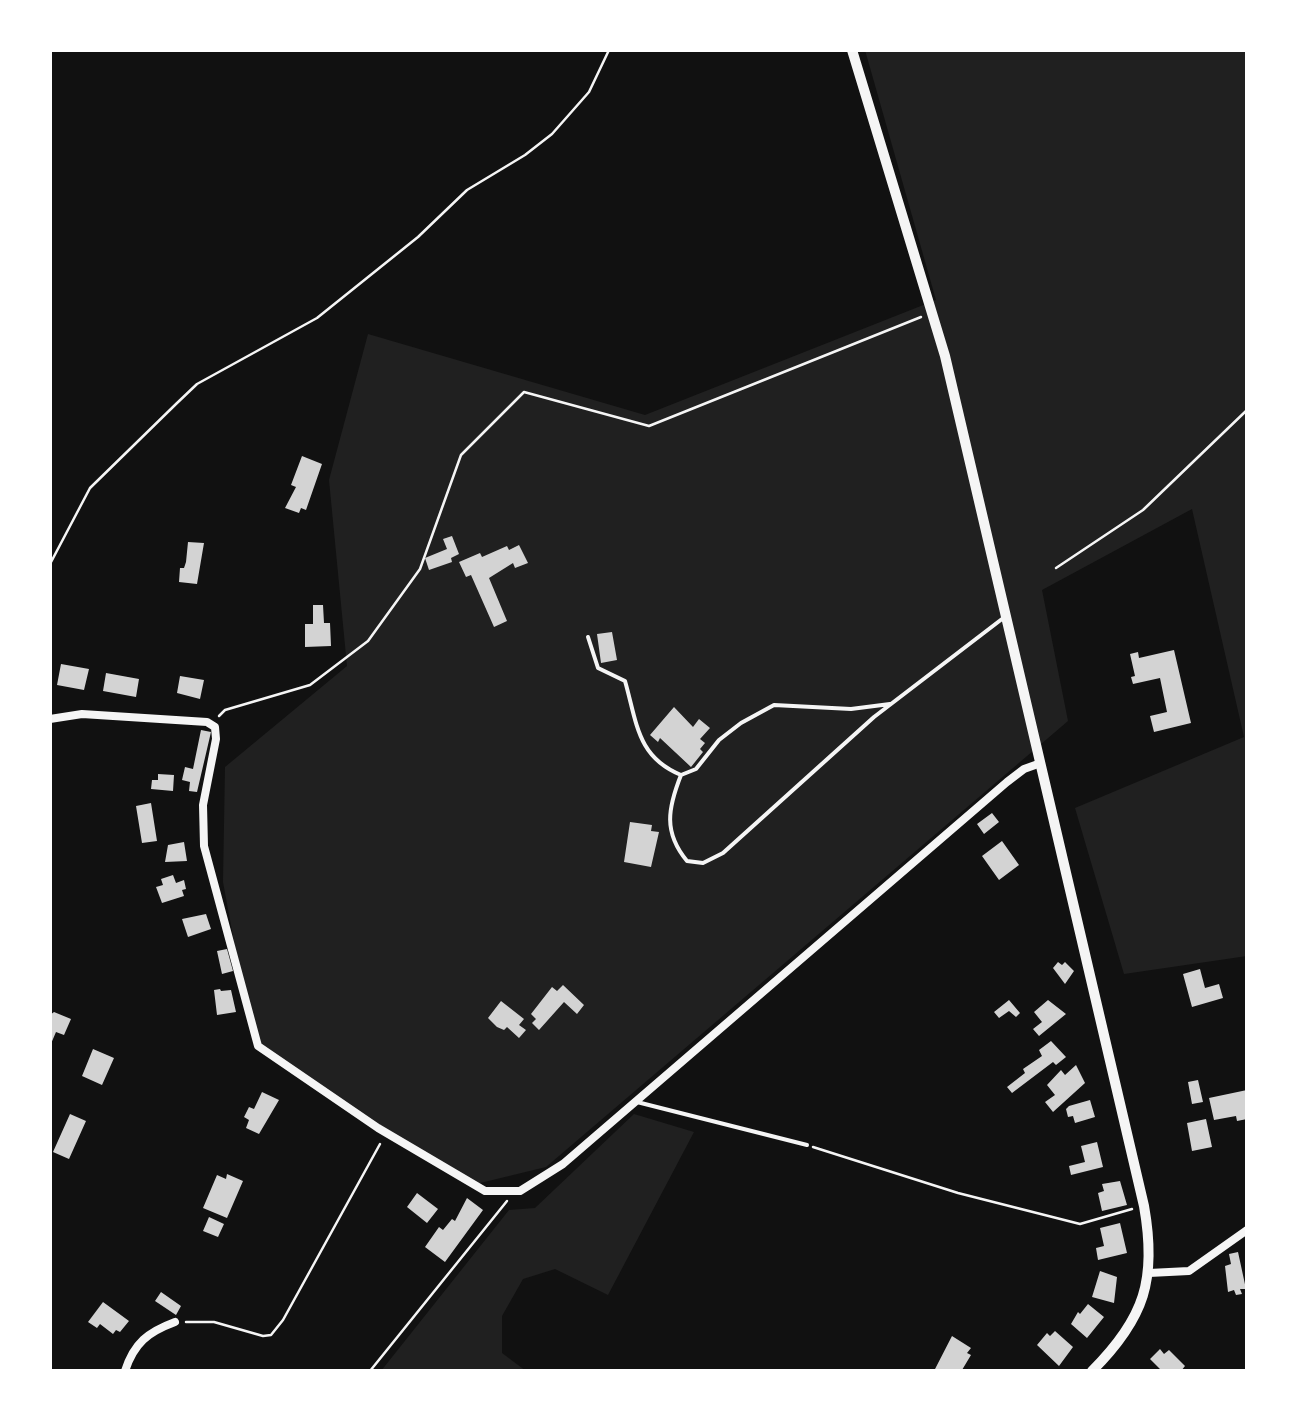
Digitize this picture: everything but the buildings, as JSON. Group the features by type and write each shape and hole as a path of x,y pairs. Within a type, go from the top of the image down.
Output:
{"street":[{"path":"852,50 949,372 1152,1246 1149,1273 1132,1322 1092,1371"},
{"path":"50,718 82,714 210,724 216,732 203,805 204,846 258,1046 386,1133 472,1186 493,1193 520,1191 563,1164 1006,782 1038,764"},
{"path":"1149,1273 1189,1272 1247,1230"},
{"path":"126,1371 141,1339 152,1330 175,1322"}],"lane":[{"path":"680,775 669,804 668,822 676,847 687,860 703,863 723,854 890,704 1005,617"},
{"path":"588,637 598,668 625,681 644,748 660,766 680,775 696,769 719,740 774,705 852,709 890,704"},
{"path":"636,1102 807,1145"}],"path":[{"path":"50,564 90,488 197,384 317,318 418,237 467,190 526,155 552,134 590,92 610,50"},
{"path":"210,724 225,710 310,684 368,641 420,569 461,455 524,392 649,426 932,312"},
{"path":"1056,568 1143,510 1247,410"},
{"path":"175,1322 214,1322 271,1335 283,1320 386,1133"},
{"path":"807,1145 958,1193 1080,1224 1144,1206"},
{"path":"370,1371 500,1206 520,1191"}],"shaded area":[{"path":"865,50 1247,50 1247,956 1124,974 1075,808 1244,737 1192,509 1042,590 1068,721 546,1167 476,1184 305,1079 252,1039 223,882 225,767 347,666 329,480 368,334 645,415 936,300"},
{"path":"634,1114 694,1132 608,1295 555,1269 523,1279 502,1316 502,1353 526,1371 381,1371 509,1210 535,1208"}]}
